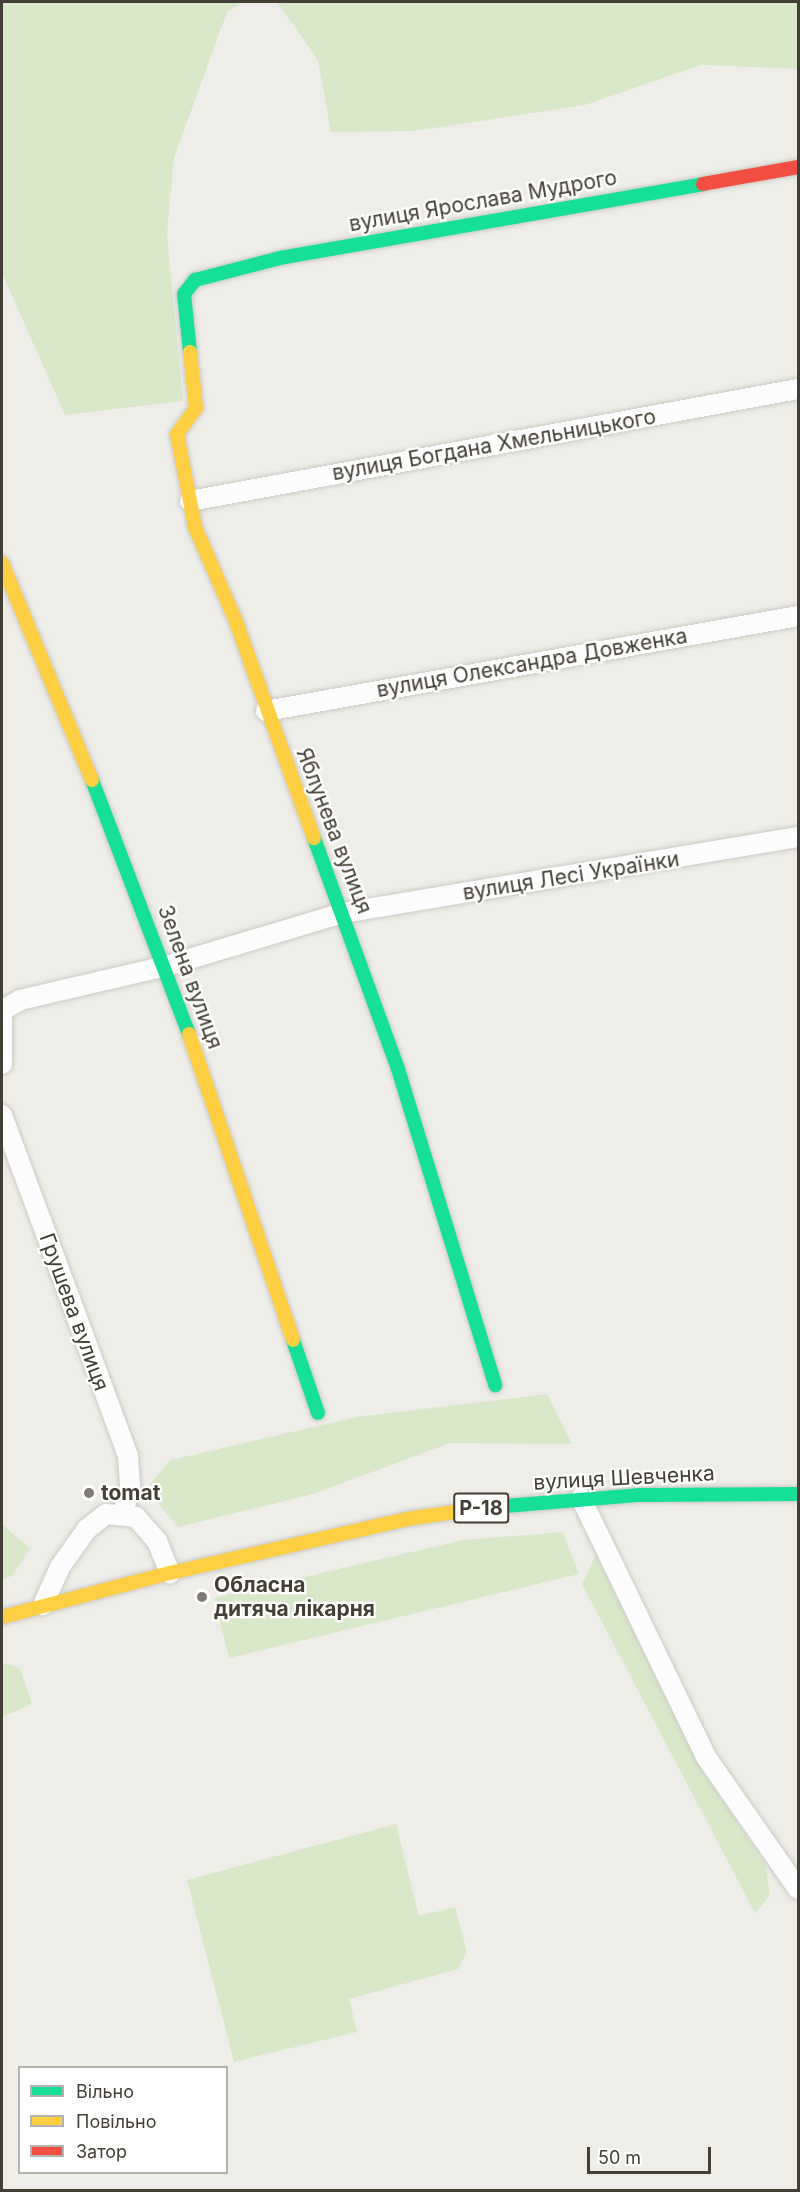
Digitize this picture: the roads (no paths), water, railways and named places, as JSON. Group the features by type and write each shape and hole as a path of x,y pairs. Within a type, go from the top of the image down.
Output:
{"street":[{"name":"вулиця Ярослава Мудрого","path":"184,294 195,280 280,258 798,167"},
{"name":"Яблунева вулиця","path":"184,294 196,408 177,434 195,527 235,619 266,711 343,913 439,1193 495,1385"},
{"name":"вулиця Богдана Хмельницького","path":"190,501 798,389"},
{"name":"Зелена вулиця","path":"2,563 26,610 166,966 318,1413"},
{"name":"вулиця Олександра Довженка","path":"266,711 798,616"},
{"name":"вулиця Лесі Українки","path":"2,1009 20,1000 166,966 343,913 798,837"},
{"path":"2,1009 2,1064"},
{"name":"Грушева вулиця","path":"2,1115 128,1456 130,1488 123,1512"},
{"name":"вулиця Шевченка","path":"170,1573 407,1519 581,1498 798,1494"},
{"path":"581,1498 706,1757 798,1889"},
{"path":"43,1605 87,1529 106,1514 123,1512 148,1528 170,1573"},
{"name":"Р-18","path":"2,1617 170,1573"}],"place":[{"name":"tomat","path":"89,1493"},
{"name":"Обласна дитяча лікарня","path":"202,1597"}]}
